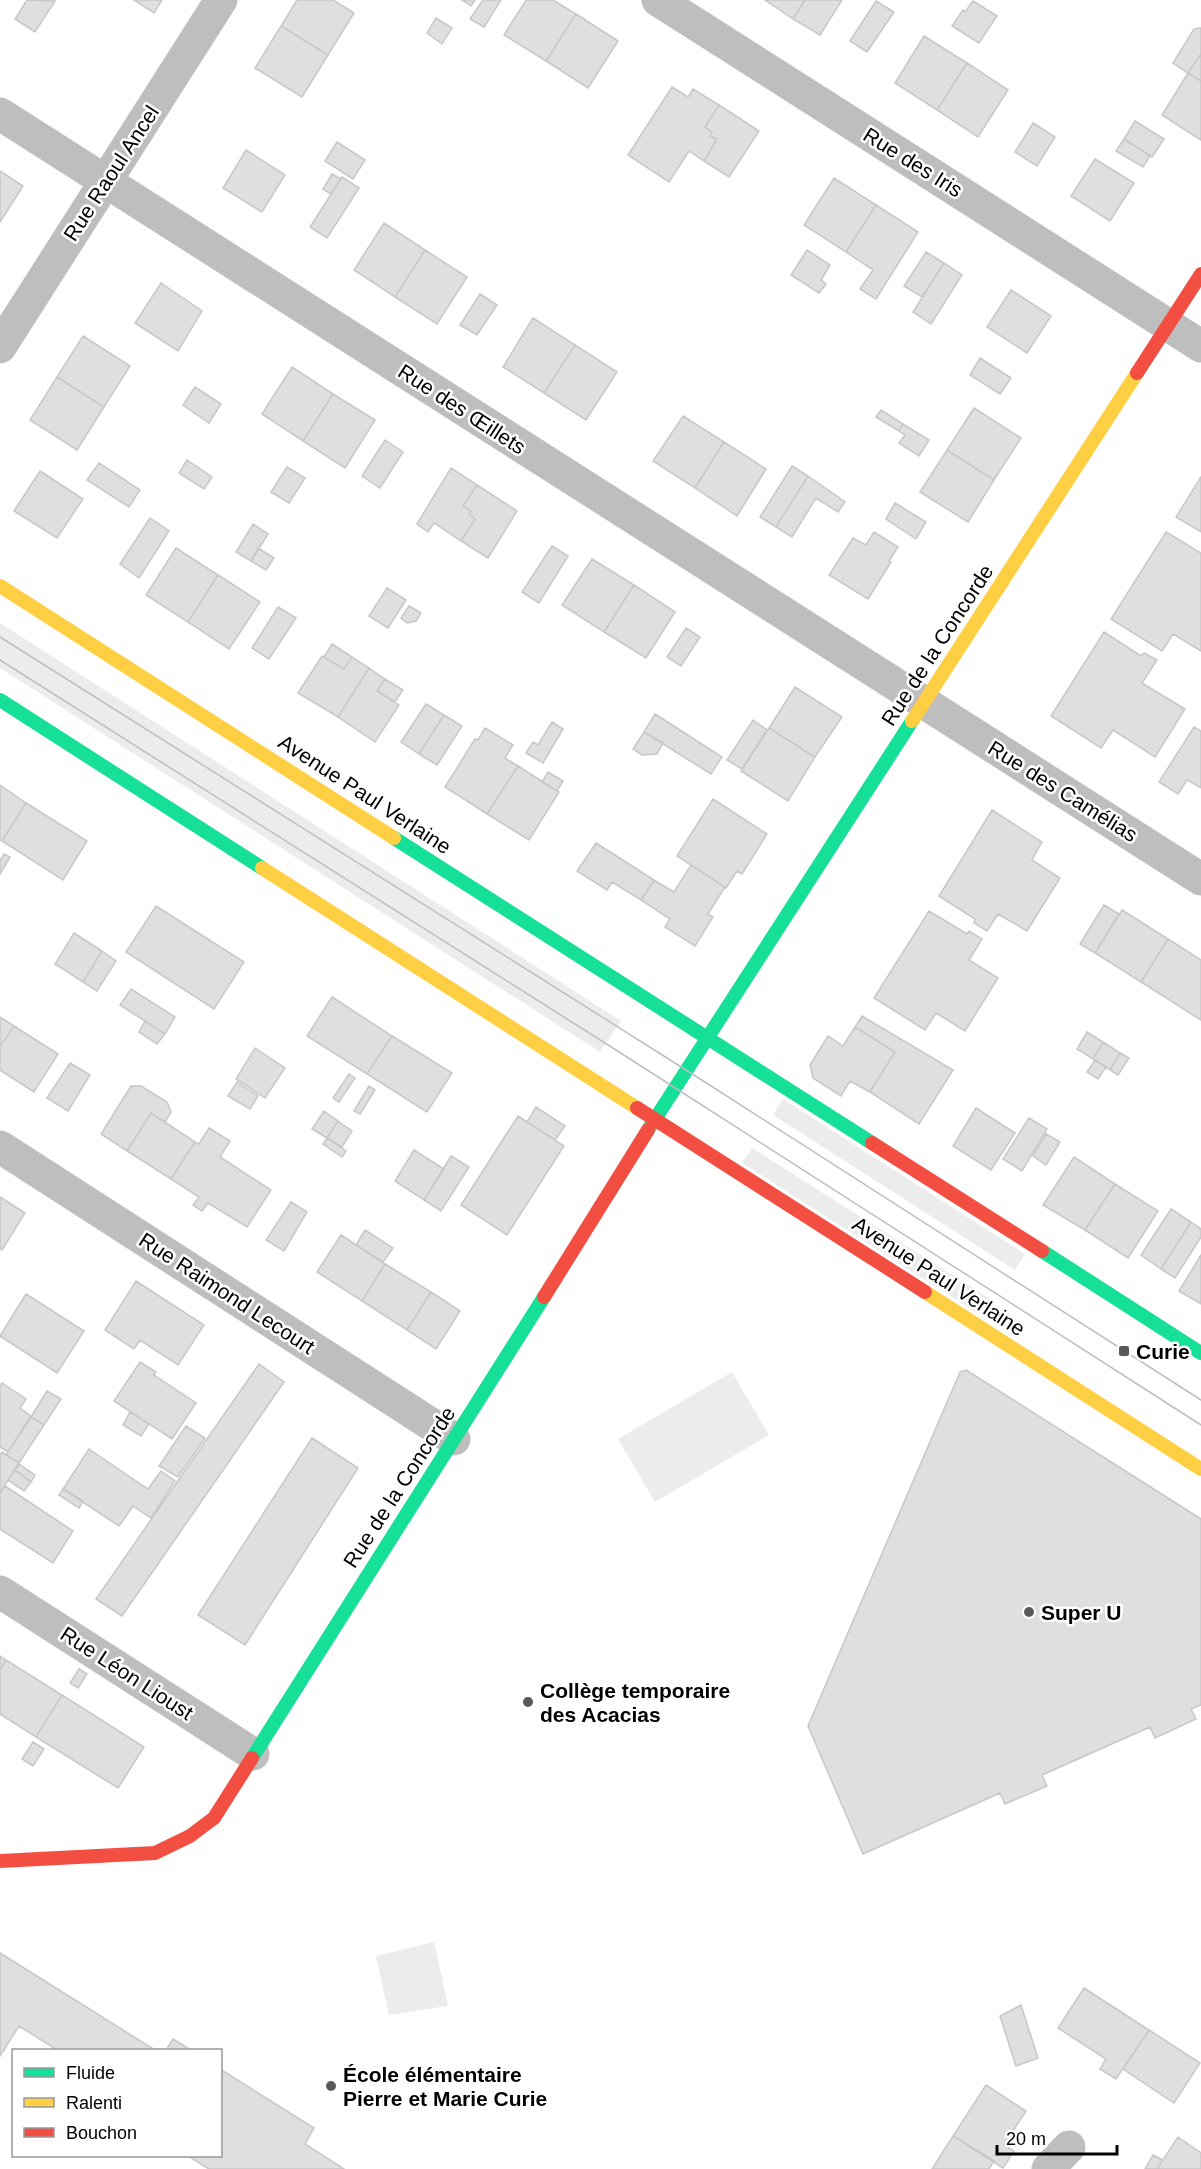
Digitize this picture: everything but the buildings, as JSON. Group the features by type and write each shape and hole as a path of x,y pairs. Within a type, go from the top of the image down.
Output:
{"street":[{"name":"Rue Raoul Ancel","path":"0,347 221,0"},
{"name":"Rue des Iris","path":"658,0 1201,345"},
{"name":"Rue des Œillets","path":"0,114 924,703"},
{"name":"Rue de la Concorde","path":"707,1037 1201,274"},
{"name":"Avenue Paul Verlaine","path":"0,586 1201,1353"},
{"name":"Avenue Paul Verlaine","path":"0,700 1201,1470"},
{"name":"Rue des Camélias","path":"924,703 1201,879"},
{"path":"655,1118 707,1037"},
{"name":"Rue de la Concorde","path":"0,1861 154,1853 190,1836 214,1818 655,1118"},
{"name":"Rue Raimond Lecourt","path":"0,1147 454,1439"},
{"name":"Rue Léon Lioust","path":"0,1592 253,1754"}],"shaded area":[{"path":"0,623 621,1021 600,1052 0,668"},
{"path":"783,1099 1025,1254 1015,1270 773,1115"},
{"path":"752,1148 995,1302 985,1318 742,1163"},
{"path":"732,1372 769,1435 655,1502 618,1439"},
{"path":"434,1942 448,2006 389,2015 376,1956"}],"tram line":[{"path":"0,637 686,1070 1201,1400"},
{"path":"0,660 616,1050 1201,1425"}],"traffic: fast":[{"path":"0,700 262,868"},
{"path":"648,1130 912,721"},
{"path":"394,838 872,1143"},
{"path":"1042,1251 1201,1353"},
{"path":"252,1758 544,1297"}],"traffic: slow":[{"path":"912,721 1137,373"},
{"path":"0,586 394,838"},
{"path":"262,868 637,1108"},
{"path":"925,1292 1201,1469"}],"traffic: jam":[{"path":"1137,373 1201,274"},
{"path":"637,1108 925,1292"},
{"path":"544,1297 648,1130"},
{"path":"872,1143 1042,1251"},
{"path":"0,1861 155,1853 190,1836 214,1818 252,1758"}],"place":[{"name":"Curie","path":"1124,1351"},
{"name":"Super U","path":"1029,1612"},
{"name":"Collège temporaire des Acacias","path":"528,1702"},
{"name":"École élémentaire Pierre et Marie Curie","path":"331,2086"}]}
